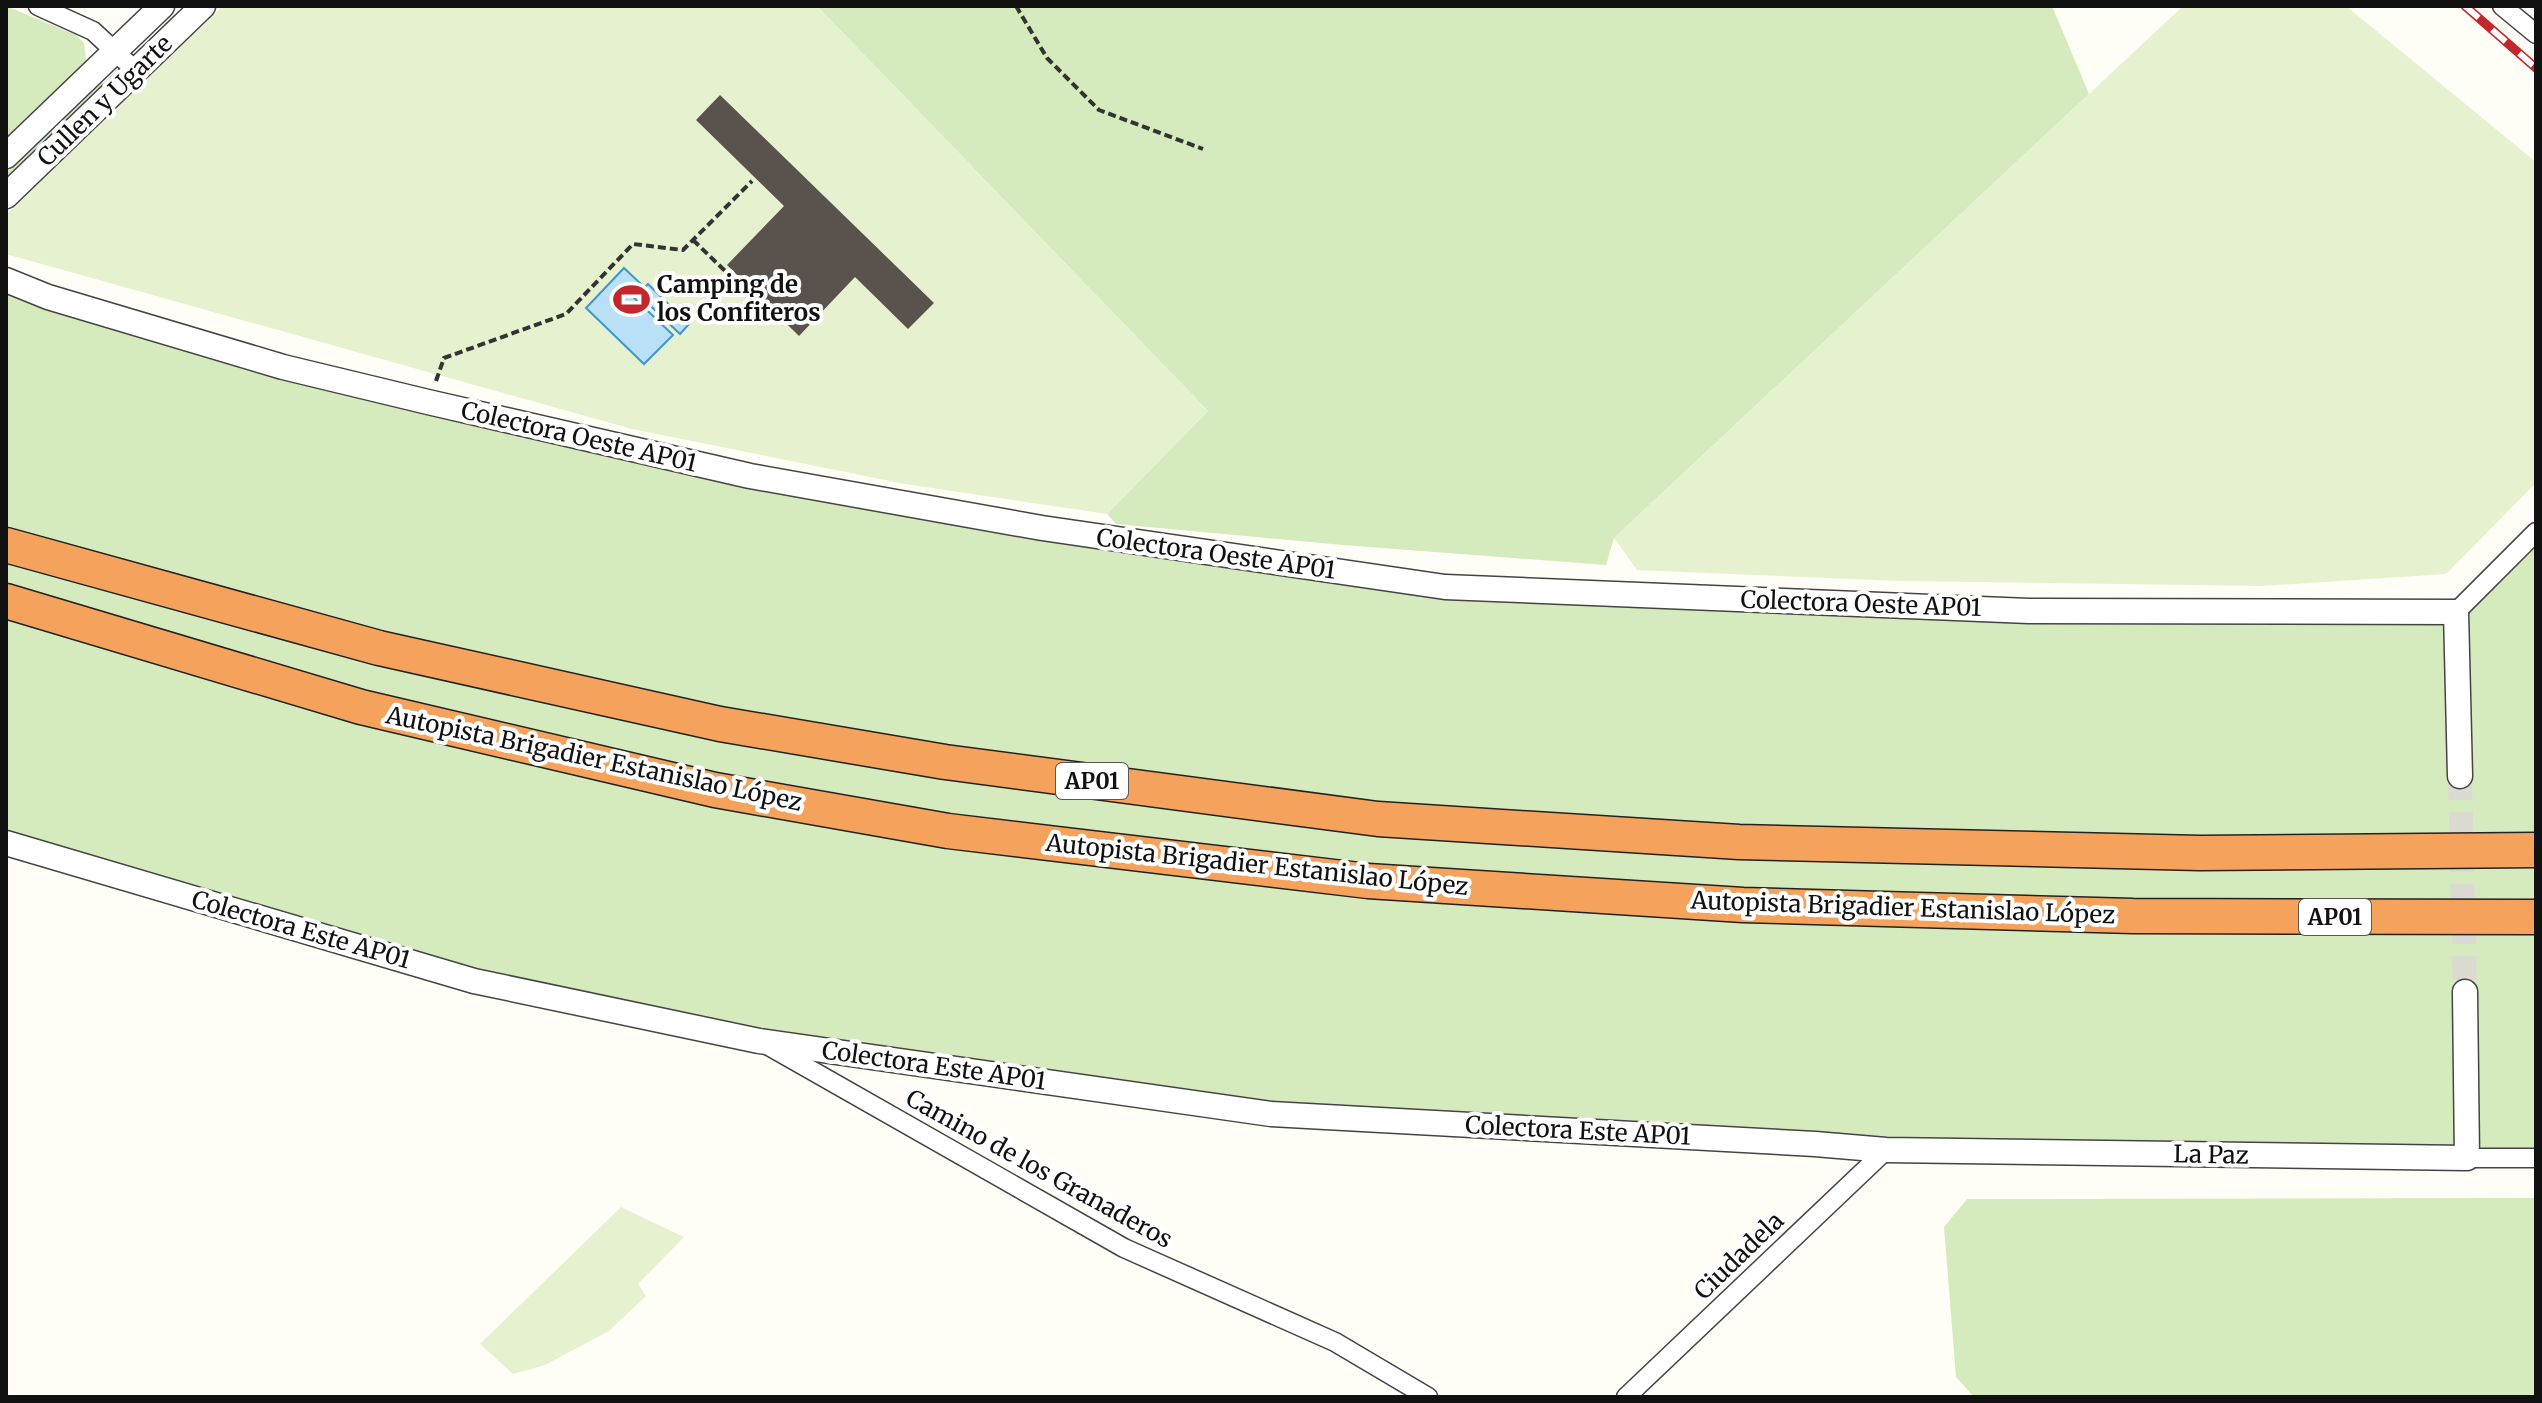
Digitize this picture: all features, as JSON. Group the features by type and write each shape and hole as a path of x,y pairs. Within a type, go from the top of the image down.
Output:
{"highway":[{"name":"AP01","path":"6,545 379,648 720,724 945,762 1378,819 1739,842 2200,853 2536,850"},
{"name":"Autopista Brigadier Estanislao López","path":"6,601 361,707 715,790 963,833 1368,881 1743,905 2133,916 2536,917"}],"street":[{"path":"38,6 93,31 136,71"},
{"name":"Cullen y Ugarte","path":"6,156 162,6"},
{"name":"Cullen y Ugarte","path":"6,196 203,6"},
{"path":"2502,6 2536,34"},
{"name":"Colectora Oeste AP01","path":"6,280 48,297 283,367 765,478 1042,528 1445,587 2029,611 2456,612"},
{"path":"2460,776 2456,612 2536,532"},
{"name":"Colectora Este AP01","path":"6,843 474,981 759,1041 1271,1114 1886,1150"},
{"path":"2465,992 2467,1158"},
{"name":"Camino de los Granaderos","path":"759,1041 1124,1248 1335,1342 1428,1397"},
{"name":"La Paz","path":"1886,1150 2536,1158"},
{"name":"Ciudadela","path":"1626,1397 1886,1150"}],"path":[{"path":"1016,6 1047,58 1099,110 1203,149"},
{"path":"428,402 444,358 566,314 633,244 683,250 752,181"},
{"path":"693,240 775,319"}],"green space":[{"path":"6,6 76,35 84,43 86,60 76,76 6,143"},
{"name":"Camping de los Confiteros","path":"223,6 817,6 1208,411 1107,514 905,484 632,429 6,254 6,215"},
{"path":"817,6 2052,6 2089,94 1614,538 1606,565 1116,524 1107,514 1208,411"},
{"path":"2183,6 2346,6 2536,162 2536,483 2446,574 2262,586 1899,581 1637,570 1614,538"},
{"path":"99,81 105,84 6,185 6,169"},
{"path":"6,280 48,297 750,476 1445,587 2456,612 2536,532 2536,1158 1886,1150 1271,1114 759,1041 474,981 6,843"},
{"path":"2536,1198 2536,1397 1974,1397 1956,1377 1944,1227 1967,1199"},
{"path":"621,1207 684,1237 638,1284 646,1296 609,1331 545,1365 513,1374 480,1344"}],"water":[{"path":"624,268 641,284 631,295 673,335 644,364 586,308"},
{"path":"648,284 689,324 680,334 638,294"}],"building":[{"path":"720,95 934,303 908,329 855,277 799,336 727,265 784,206 696,120"}],"tunnel":[{"path":"2460,776 2465,992"}],"railway":[{"path":"2465,6 2536,68"}],"place":[{"name":"Camping de los Confiteros","path":"631,299"}]}
